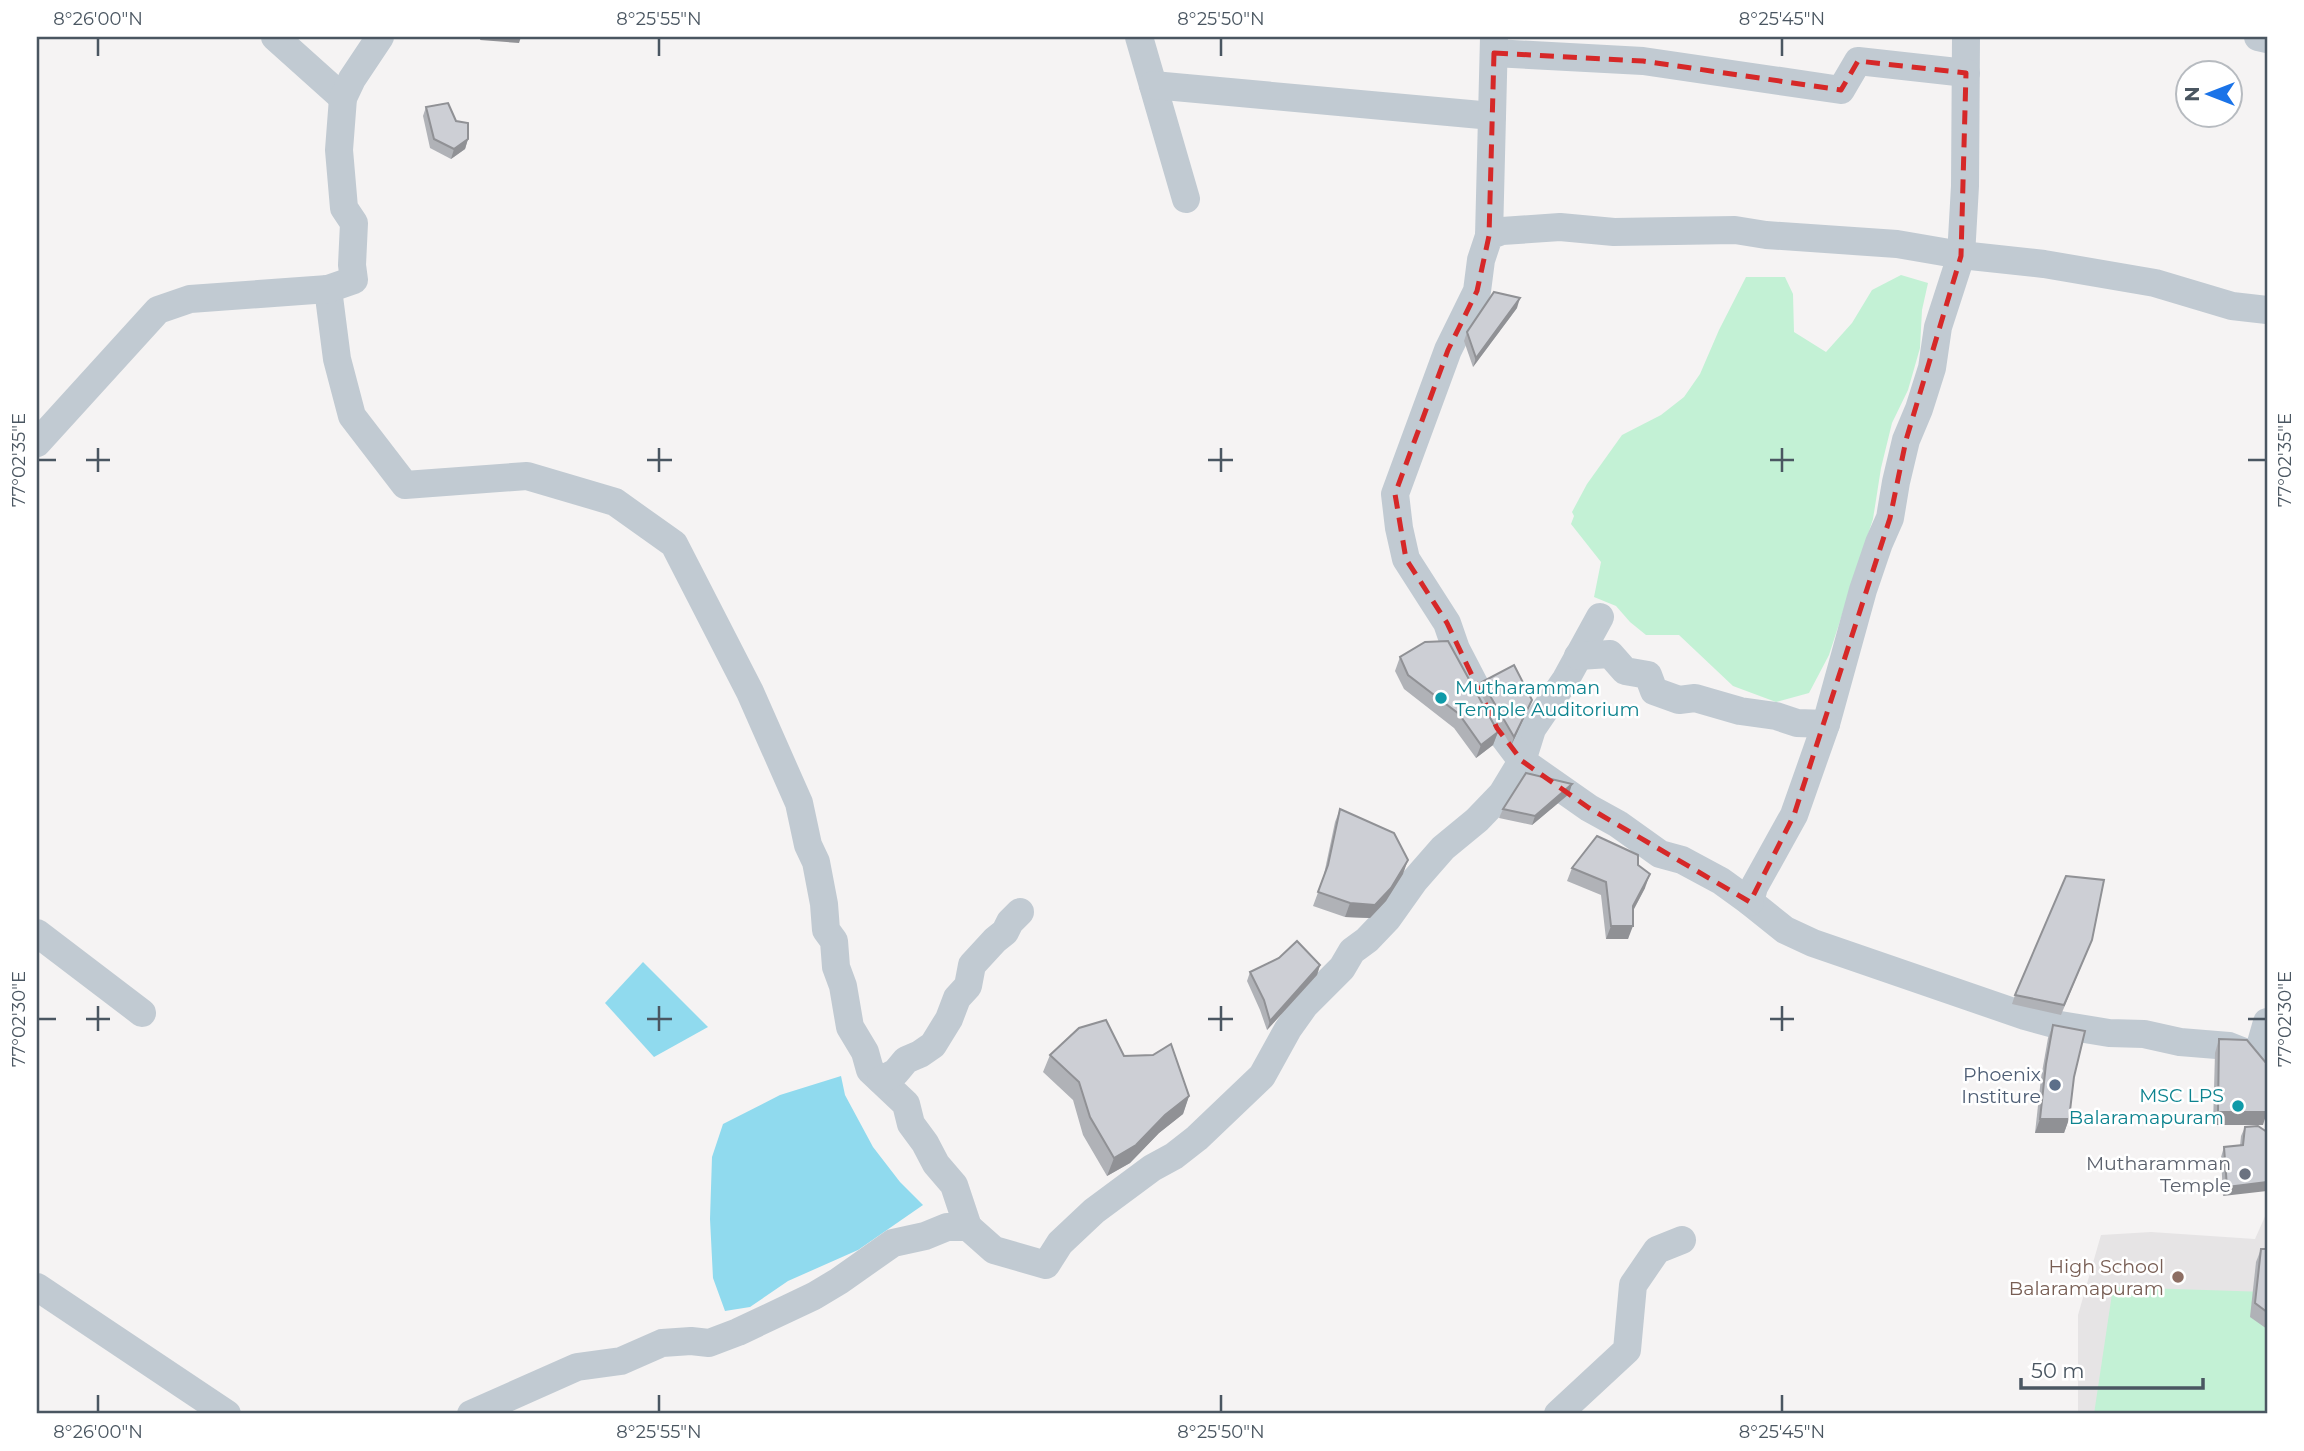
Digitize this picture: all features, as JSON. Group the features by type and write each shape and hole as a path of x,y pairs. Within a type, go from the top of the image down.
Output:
{"street":[{"path":"275,37 343,97"},
{"path":"37,443 158,310 190,299 328,289 354,280 354,223 344,208 339,150 343,97 380,37"},
{"path":"1139,37 1186,199"},
{"path":"1750,902 1754,887 1794,815 1826,724 1863,590 1890,518 1906,440 1932,368 1938,327 1961,255 1965,186 1966,37"},
{"path":"2258,37 2267,39"},
{"path":"1966,73 1858,61 1841,90 1643,61 1494,45 1489,236 1482,260 1478,291 1448,350 1395,494 1406,559 1447,623 1456,649 1497,728 1522,761 1660,854 1682,860 1721,881 1785,930 1813,943 2025,1016 2109,1033 2144,1034 2180,1042 2229,1045 2262,1068 2267,1022"},
{"path":"1153,85 1492,116"},
{"path":"1489,236 1502,231 1560,227 1614,232 1735,229 1766,235 1897,244 1961,255 2044,264 2142,281 2232,306 2267,310"},
{"path":"328,289 338,359 352,416 405,485 527,476 615,502 674,544 750,692 799,803 808,845 816,862 826,930 834,941 836,967 843,986 850,1027 865,1052 870,1070 906,1104 911,1124 936,1164 954,1185 968,1227 994,1250 1046,1265 1060,1243 1094,1211 1197,1138 1262,1076 1288,1029 1305,1005 1342,968 1352,951 1388,918 1415,880 1443,848 1478,820 1502,794 1522,761 1532,729 1600,617"},
{"path":"1578,656 1610,654 1625,671 1648,675 1654,691 1679,700 1695,698 1797,723 1826,724"},
{"path":"881,1080 896,1072 906,1060 933,1045 957,998 968,986 972,965 1005,932 1020,912"},
{"path":"37,933 142,1013"},
{"path":"471,1414 577,1367 621,1361 662,1343 709,1343 814,1296 893,1243 925,1236 947,1227 968,1227"},
{"path":"1558,1414 1627,1350 1633,1285 1657,1250 1682,1240"},
{"path":"37,1287 227,1414"}],"highlighted area":[{"path":"1494,53 1643,61 1841,90 1858,61 1966,73 1961,256 1906,440 1890,518 1794,815 1750,902 1589,808 1522,761 1497,728 1447,623 1406,559 1395,494 1448,350 1477,291 1489,236"}],"shaded area":[{"name":"High School Balaramapuram","path":"2267,1212 2267,1414 2078,1414 2078,1315 2101,1235 2151,1232 2255,1239"}],"green space":[{"path":"1901,275 1928,283 1922,310 1920,348 1908,390 1892,423 1873,519 1829,655 1809,693 1776,702 1733,686 1679,635 1646,635 1616,606 1594,597 1601,562 1571,524 1574,516 1572,512 1587,484 1622,435 1661,415 1684,397 1700,374 1746,277 1785,277 1793,294 1794,332 1826,352 1852,323 1872,290"},
{"name":"High School Balaramapuram","path":"2113,1287 2267,1292 2267,1414 2094,1414"}],"water":[{"path":"643,962 708,1027 654,1057 605,1003"},
{"path":"841,1076 845,1095 873,1147 900,1182 923,1205 858,1250 788,1281 750,1307 725,1311 713,1278 710,1219 712,1157 723,1124 780,1095"}],"building":[{"path":"448,103 456,121 468,123 468,139 454,149 434,139 426,107"},
{"path":"1494,292 1520,298 1476,358 1467,332"},
{"name":"Mutharamman Temple Auditorium","path":"1448,641 1498,732 1481,745 1459,714 1408,675 1400,657 1425,642"},
{"path":"1514,665 1532,700 1514,737 1482,682"},
{"path":"1526,773 1572,784 1535,816 1503,809"},
{"path":"1340,809 1394,833 1408,860 1391,888 1375,905 1350,903 1318,892 1328,865"},
{"path":"1597,836 1638,855 1638,865 1650,874 1633,906 1633,926 1611,926 1606,882 1572,868"},
{"path":"2066,876 2104,880 2092,940 2064,1005 2015,995"},
{"path":"1297,941 1320,965 1270,1021 1264,1000 1250,972 1279,958"},
{"path":"1106,1020 1124,1056 1153,1055 1171,1044 1189,1096 1165,1115 1136,1145 1114,1158 1090,1117 1079,1082 1050,1055 1079,1028"},
{"name":"Phoenix Institure","path":"2053,1025 2085,1031 2074,1077 2069,1119 2040,1119"},
{"name":"MSC LPS Balaramapuram","path":"2219,1039 2247,1040 2267,1064 2267,1112 2218,1112"},
{"name":"Mutharamman Temple","path":"2258,1126 2267,1132 2267,1182 2227,1187 2224,1147 2243,1145 2245,1127"},
{"path":"2261,1249 2267,1249 2267,1312 2255,1303"}],"place":[{"name":"Mutharamman Temple Auditorium","path":"1441,698"},
{"name":"Phoenix Institure","path":"2055,1085"},
{"name":"MSC LPS Balaramapuram","path":"2238,1106"},
{"name":"Mutharamman Temple","path":"2245,1174"},
{"name":"High School Balaramapuram","path":"2178,1277"}]}
